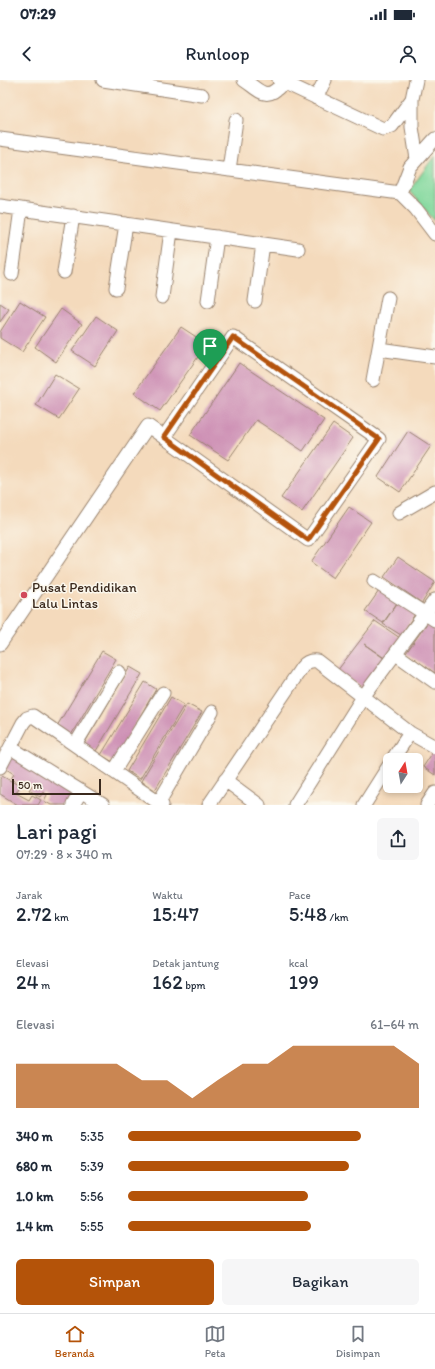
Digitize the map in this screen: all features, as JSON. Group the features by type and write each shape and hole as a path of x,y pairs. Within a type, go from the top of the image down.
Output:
{"street":[{"path":"103,80 202,95"},
{"path":"244,80 264,94 275,92 281,81 384,129 392,126 412,99"},
{"path":"316,98 325,80"},
{"path":"416,80 412,99 412,127 417,159"},
{"path":"229,170 236,120"},
{"path":"0,139 400,193 416,209 435,234"},
{"path":"400,193 410,167 435,139"},
{"path":"0,206 298,249"},
{"path":"12,274 21,209"},
{"path":"64,272 72,216"},
{"path":"116,288 126,224"},
{"path":"162,297 171,230"},
{"path":"208,301 217,237"},
{"path":"256,301 263,244"},
{"path":"373,380 388,298"},
{"path":"0,644 148,426 308,540 379,439 233,337 164,437"},
{"path":"379,349 435,357"},
{"path":"399,513 435,492"},
{"path":"374,581 430,616"},
{"path":"295,805 363,697 396,654 430,616 435,600"},
{"path":"396,654 435,682"},
{"path":"209,805 304,664 308,661 317,661 410,732 435,747"},
{"path":"75,745 119,672"},
{"path":"114,771 163,693"},
{"path":"0,767 23,723 27,718 33,716 160,804 212,712"},
{"path":"396,753 410,732"},
{"path":"10,748 103,805"},
{"path":"364,805 383,775"},
{"path":"225,780 259,805"},
{"path":"72,805 81,791"},
{"path":"427,805 435,793"}],"green space":[{"path":"435,155 435,221 409,191"}],"building":[{"path":"20,301 45,317 22,352 0,338 0,332"},
{"path":"0,303 9,309 0,322"},
{"path":"61,309 82,324 56,362 35,347"},
{"path":"96,316 118,331 95,366 72,351"},
{"path":"181,327 207,344 160,411 134,393"},
{"path":"239,363 324,420 303,451 256,420 228,460 190,435"},
{"path":"55,374 79,389 59,419 36,405"},
{"path":"333,424 353,438 302,512 281,498"},
{"path":"408,431 431,446 400,492 378,477"},
{"path":"349,507 371,522 333,578 311,562"},
{"path":"398,557 435,582 422,603 384,577"},
{"path":"381,588 399,600 383,623 365,611"},
{"path":"400,599 417,611 401,635 383,624"},
{"path":"430,619 435,623 435,673 406,653"},
{"path":"375,621 400,638 386,659 364,644 385,659 364,690 337,671"},
{"path":"102,651 116,659 71,735 57,726"},
{"path":"130,667 142,674 96,751 84,744"},
{"path":"145,682 156,689 113,762 101,755"},
{"path":"171,697 184,705 140,779 127,771"},
{"path":"187,704 202,712 155,790 141,781"},
{"path":"435,749 435,775 423,767"},
{"path":"10,755 74,793 67,805 51,805 44,801 47,795 43,792 40,797 29,790 32,786 24,781 21,785 11,779 14,774 3,767"},
{"path":"2,776 20,786 16,793 29,800 32,795 41,800 38,805 18,805 0,794 0,779"}],"place":[{"name":"Pusat Pendidikan Lalu Lintas","path":"24,595"}],"route":[{"path":"233,337 379,439 308,540 164,437 210,370 233,337"}]}
